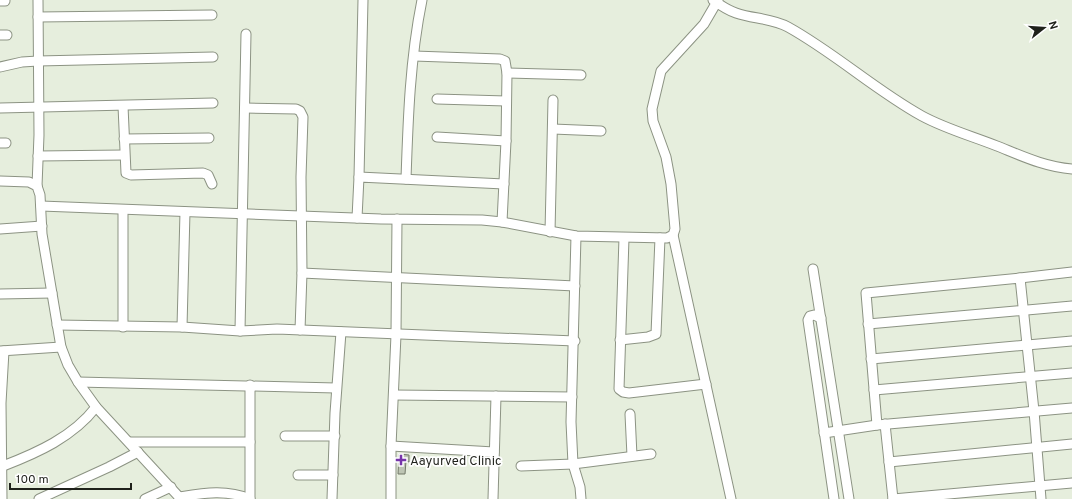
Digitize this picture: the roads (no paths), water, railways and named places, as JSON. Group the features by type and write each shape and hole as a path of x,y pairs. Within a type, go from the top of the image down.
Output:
{"street":[{"path":"38,0 39,108 37,186 61,346 78,382 96,408 130,442 180,498 225,492 238,494 250,499 250,386"},
{"path":"357,218 360,178 363,0"},
{"path":"406,179 409,98 422,0"},
{"path":"731,499 673,234 675,229 671,184 666,157 653,121 652,109 661,71 704,24 715,1 737,14 775,21 788,26 847,65 888,95 922,116 954,132 1040,163 1061,168 1072,168"},
{"path":"38,17 212,15"},
{"path":"240,331 246,34"},
{"path":"414,56 500,59 505,61 507,73 506,141 502,222"},
{"path":"0,67 22,62 38,61 213,57"},
{"path":"507,73 581,75"},
{"path":"437,99 506,102"},
{"path":"550,232 553,100"},
{"path":"0,108 213,103"},
{"path":"123,106 125,170 128,175 203,173 208,175 212,184"},
{"path":"244,108 296,108 304,117 300,330"},
{"path":"553,129 602,131"},
{"path":"437,137 506,141"},
{"path":"124,139 209,138"},
{"path":"38,156 124,155"},
{"path":"360,178 504,184"},
{"path":"0,181 29,182 37,186"},
{"path":"41,206 357,218 454,219 502,222 576,236 667,238 673,234"},
{"path":"123,210 123,327"},
{"path":"182,327 185,212"},
{"path":"392,499 397,219"},
{"path":"0,229 42,226"},
{"path":"576,236 575,341 572,397 573,464 580,487 581,499"},
{"path":"624,238 620,340 620,389 623,392 706,384"},
{"path":"620,340 648,337 656,334 660,238"},
{"path":"812,269 849,499"},
{"path":"1072,272 866,293 874,390 889,462 893,499 1072,483"},
{"path":"302,273 575,286"},
{"path":"1020,278 1034,411 1041,499"},
{"path":"0,294 52,293"},
{"path":"868,324 1072,306"},
{"path":"821,318 814,315 810,316 808,320 834,499"},
{"path":"57,325 182,327 240,331 300,330 575,341"},
{"path":"332,499 336,388 340,332"},
{"path":"871,359 1072,341"},
{"path":"2,499 2,351 61,346"},
{"path":"874,390 1072,373"},
{"path":"78,382 336,388"},
{"path":"394,395 572,397"},
{"path":"493,499 496,396"},
{"path":"3,466 58,440 88,418 96,408"},
{"path":"824,433 881,425 1072,408"},
{"path":"630,414 632,456"},
{"path":"285,436 335,436"},
{"path":"130,442 250,442"},
{"path":"889,462 1072,444"},
{"path":"392,446 494,452"},
{"path":"39,499 138,452"},
{"path":"521,466 573,464 651,454"},
{"path":"298,475 333,475"},
{"path":"145,499 171,488"}],"place":[{"name":"Aayurved Clinic","path":"401,460"}]}
